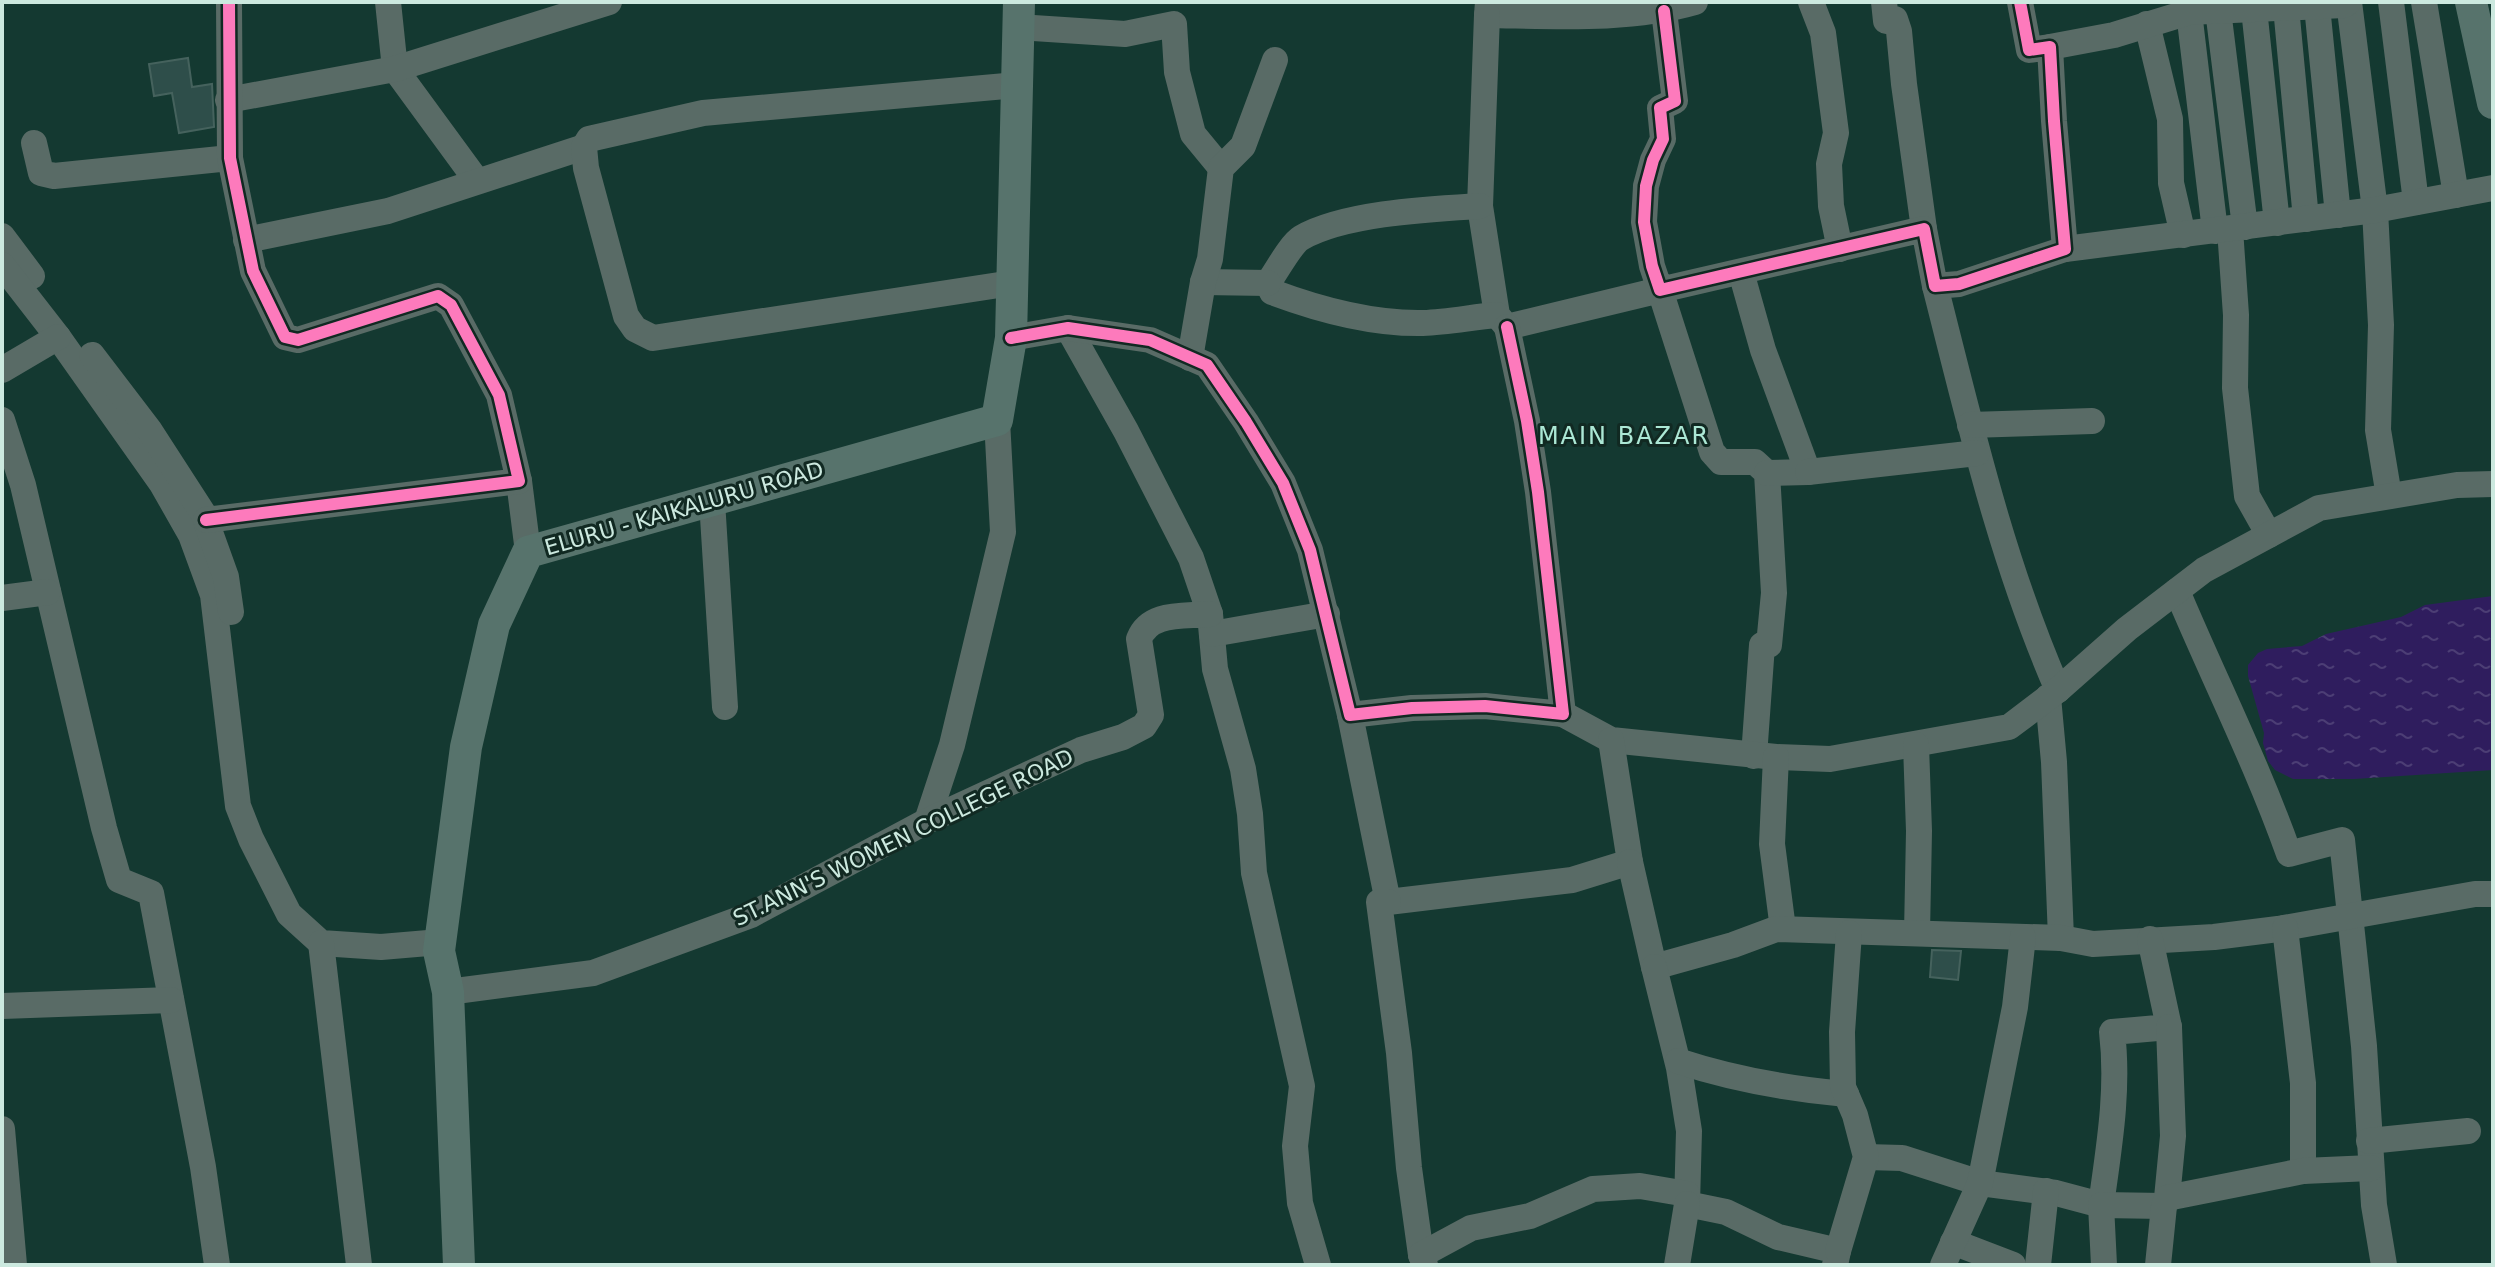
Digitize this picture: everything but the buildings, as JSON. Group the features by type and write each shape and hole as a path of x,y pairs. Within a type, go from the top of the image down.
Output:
{"main road":[{"path":"2471,2 2493,103"},
{"path":"997,420 1011,338 1019,14"},
{"name":"ELURU - KAIKALURU ROAD","path":"459,1265 448,992 439,951 469,731 494,625 528,552 997,420"}],"street":[{"path":"229,2 230,158 253,271 285,337 298,340 438,296 451,305 499,395 519,481 528,552"},
{"path":"388,2 395,69 477,181"},
{"path":"228,100 395,69 609,2"},
{"path":"1563,714 1527,421 1502,321 1480,206 1488,8 1546,16 1664,11 1695,2"},
{"path":"1811,2 1823,33 1836,133 1829,164 1831,206 1840,249"},
{"path":"1884,2 1886,21 1895,19 1899,31 1908,116 1935,286 1977,453 2019,595 2053,694 2061,938"},
{"path":"2020,2 2029,50 2114,35 2189,12 2344,5 2349,2 2375,210 2381,325 2378,430 2389,496"},
{"path":"2391,2 2416,202"},
{"path":"2424,2 2456,195"},
{"path":"2317,6 2338,215"},
{"path":"2286,7 2306,219"},
{"path":"2254,9 2277,223"},
{"path":"2218,10 2236,315 2235,388 2247,496 2269,535"},
{"path":"1664,11 1675,101 1660,108 1663,139 1646,186 1644,222 1652,266 1712,452 1721,462 1755,462 1767,473 1808,472 1977,453"},
{"path":"2189,12 2230,229"},
{"path":"1019,14 1125,34 1174,24 1177,72 1193,134 1221,168"},
{"path":"2147,24 2170,119 2171,183 2183,235"},
{"path":"2050,47 2065,249"},
{"path":"1190,358 1210,259 1221,168 1243,146 1275,60"},
{"path":"1012,283 653,338 635,329 626,316 586,168 584,147 589,139 703,113 1017,85"},
{"path":"34,143 41,173 54,176 230,158"},
{"path":"246,240 388,211 584,147"},
{"path":"1935,286 1959,284 2065,249 2375,210 2493,188"},
{"path":"1268,283 1299,239 1350,220 1480,206"},
{"path":"1268,283 1272,292 1317,309 1355,316 1421,323 1502,321 1660,290 1924,229"},
{"path":"2,236 150,431 206,520 226,577 254,807 251,839"},
{"path":"2,265 58,337 162,484 191,535 213,595 238,806 289,914 321,943 381,947 440,942"},
{"path":"1741,272 1768,364 1808,472"},
{"path":"1203,282 1268,283"},
{"path":"1068,328 1126,431 1191,558 1211,624 1215,669 1243,769 1254,873 1302,1086 1295,1146 1300,1203 1318,1265"},
{"path":"1011,338 1068,328 1150,340 1207,365 1246,422 1283,483 1310,550 1350,715 1388,902"},
{"path":"2,370 58,337"},
{"path":"2,420 23,485 119,880 151,893 203,1167 217,1265"},
{"path":"927,821 952,745 1003,532 997,420"},
{"path":"1970,425 2092,421"},
{"path":"1767,473 1774,593 1769,645 1762,645 1761,656 1772,844 1783,929"},
{"path":"206,520 519,481"},
{"path":"1350,715 1412,708 1485,706 1563,714 1611,740 1765,757 1830,759 2009,727 2204,570 2319,508 2457,485 2493,484"},
{"path":"712,501 725,707"},
{"path":"2177,591 2214,680 2267,793 2289,854 2342,840 2364,1046 2374,1205 2384,1265"},
{"path":"2,598 48,592"},
{"path":"1211,624 1327,614"},
{"name":"ST.ANN'S WOMEN COLLEGE ROAD","path":"448,992 593,973 751,915 927,821 1081,750 1123,737 1144,726 1151,715 1139,639 1144,628 1154,619 1211,624"},
{"path":"1611,740 1630,862 1678,1061 1689,1131 1687,1199 1677,1265"},
{"path":"1916,745 1919,831 1917,933"},
{"path":"1630,862 1572,880 1379,902 1399,1053 1409,1168 1423,1260 1471,1228 1530,1216 1593,1189 1640,1186 1726,1212 1778,1237 1836,1258 1866,1157 1855,1115 1843,1087 1842,1032 1849,933"},
{"path":"1654,967 1733,945 1776,929 2061,938 2093,944 2214,937 2285,928 2475,894 2493,894"},
{"path":"2285,928 2303,1083 2303,1171"},
{"path":"2013,1265 1948,1254 1980,1183 2015,1007 2023,937"},
{"path":"2150,939 2169,1027 2173,1136 2158,1265"},
{"path":"321,943 359,1265"},
{"path":"2,1006 171,1000"},
{"path":"2104,1265 2101,1205 2115,1081 2112,1032 2169,1027"},
{"path":"1678,1061 1731,1076 1846,1094"},
{"path":"2,1129 14,1265"},
{"path":"2369,1141 2468,1131"},
{"path":"1866,1157 1902,1158 1980,1183 2046,1191 2101,1205 2166,1202 2303,1171 2371,1168"},
{"path":"2038,1265 2046,1191"}],"water":[{"path":"2493,596 2493,770 2354,779 2293,779 2275,770 2268,761 2263,743 2264,733 2248,676 2248,665 2258,653 2267,649 2302,646 2326,634 2401,617 2425,605"}],"cycle path":[{"path":"206,520 519,481 499,395 451,305 438,296 298,340 285,337 253,271 230,158 229,2"},
{"path":"1664,11 1675,101 1660,108 1663,139 1646,186 1644,222 1660,290 1924,229 1935,286 1959,284 2065,249 2050,47 2029,50 2020,2"},
{"path":"1011,338 1068,328 1150,340 1207,365 1283,483 1310,550 1350,715 1412,708 1485,706 1563,714 1538,492 1507,327"}],"district":[{"name":"MAIN BAZAR","path":"1624,436"}]}
